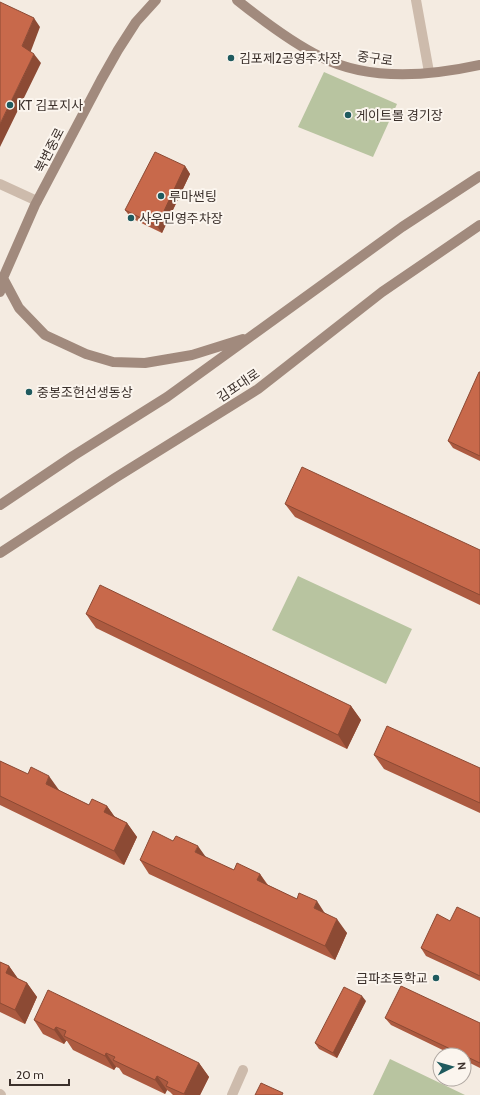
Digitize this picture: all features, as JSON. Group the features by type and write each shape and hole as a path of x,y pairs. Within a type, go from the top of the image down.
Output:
{"main road":[{"name":"북변중로","path":"0,292 2,277 37,201 114,56 136,22 156,0"},
{"name":"중구로","path":"238,0 300,46 321,58 365,72 392,74 429,72 480,65"},
{"path":"0,505 73,456 167,397 402,227 480,176"},
{"name":"김포대로","path":"0,553 115,478 258,389 382,292 480,225"},
{"path":"2,277 19,308 45,335 86,354 113,362 145,363 192,355 251,337"}],"lane":[{"path":"416,0 429,72"},
{"path":"0,184 37,201"},
{"path":"232,1095 243,1070"}],"green space":[{"name":"게이트볼 경기장","path":"324,72 397,104 373,157 298,127"},
{"path":"298,576 412,629 386,684 272,630"},
{"path":"390,1059 432,1079 432,1087 448,1087 465,1095 373,1095"}],"building":[{"name":"KT 김포지사","path":"0,2 34,18 22,46 34,54 0,124"},
{"name":"루마썬팅","path":"155,152 185,166 157,226 125,210"},
{"path":"480,372 480,456 448,441"},
{"path":"302,467 480,550 480,595 285,504"},
{"path":"100,585 351,706 338,735 86,614"},
{"path":"387,726 480,768 480,803 374,755"},
{"path":"0,761 28,774 31,767 49,776 46,784 89,805 92,799 107,806 104,812 127,823 114,851 0,796"},
{"path":"153,831 173,841 176,836 198,846 195,852 234,870 237,863 260,874 257,880 297,899 299,893 317,901 314,908 337,919 325,946 140,860"},
{"path":"457,907 480,918 480,976 421,948 437,914 450,921"},
{"path":"0,962 9,966 6,973 27,983 15,1010 0,1003"},
{"path":"401,986 480,1023 480,1063 472,1059 472,1047 446,1047 385,1018"},
{"path":"344,987 362,996 333,1053 315,1043"},
{"path":"48,990 199,1063 184,1094 166,1086 168,1082 157,1076 155,1080 113,1060 115,1057 106,1053 105,1056 64,1036 66,1031 56,1027 54,1030 34,1020"},
{"path":"261,1083 283,1093 282,1095 255,1095"}],"place":[{"name":"김포제2공영주차장","path":"231,58"},
{"name":"KT 김포지사","path":"10,105"},
{"name":"게이트볼 경기장","path":"348,115"},
{"name":"루마썬팅","path":"161,196"},
{"name":"사우민영주차장","path":"131,218"},
{"name":"중봉조헌선생동상","path":"29,392"},
{"name":"금파초등학교","path":"436,978"}]}
